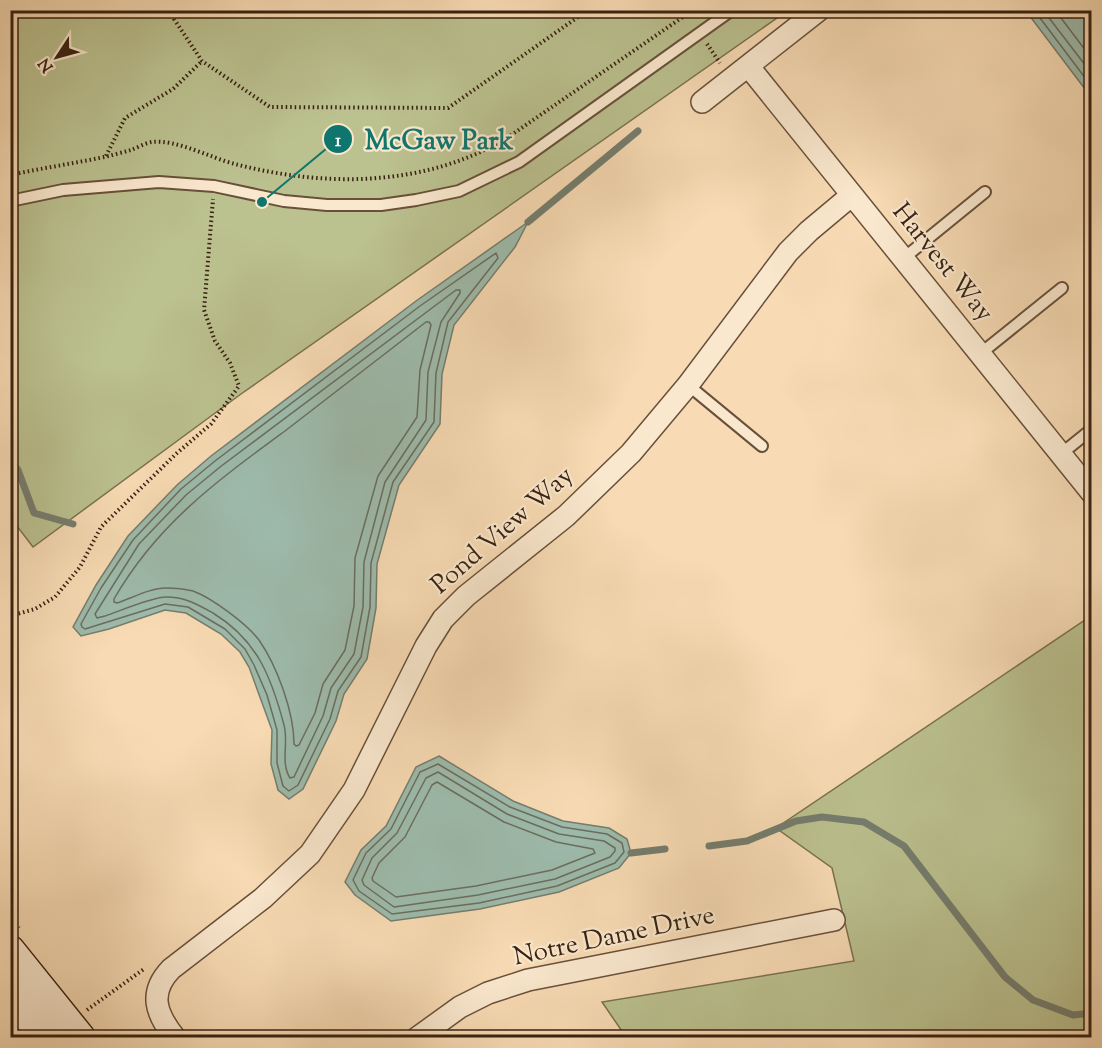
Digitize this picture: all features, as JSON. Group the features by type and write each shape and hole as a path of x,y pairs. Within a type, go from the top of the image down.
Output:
{"main road":[{"path":"10,951 83,1024"},
{"path":"10,993 45,1038"}],"street":[{"path":"702,102 819,10"},
{"name":"Harvest Way","path":"740,73 852,195 1092,493"},
{"name":"Pond View Way","path":"175,1038 158,1012 156,994 162,978 263,898 310,854 354,790 426,646 443,620 465,596 566,516 632,453 688,385 788,252 852,195"},
{"name":"Notre Dame Drive","path":"417,1038 460,1007 488,993 528,980 834,920"}],"lane":[{"path":"10,201 63,190 159,182 214,186 284,201 327,205 381,205 459,191 519,162 732,10"},
{"path":"904,258 984,192"},
{"path":"980,354 1062,288"},
{"path":"688,385 762,446"},
{"path":"1061,454 1092,429"}],"path":[{"path":"172,10 174,19 202,61 270,107 448,108 588,10"},
{"path":"10,175 129,151 151,142 170,143 217,160 260,171 305,178 356,179 399,175 440,167 472,156 504,140 693,10"},
{"path":"700,34 740,73"},
{"path":"106,156 125,118 173,90 202,61"},
{"path":"10,616 35,609 55,597 80,567 101,527 177,453 211,424 238,386 231,363 215,341 204,310 217,160"},
{"path":"83,1024 152,963"}],"green space":[{"path":"10,11 787,11 241,394 33,547 10,517"},
{"path":"1091,616 1091,1037 626,1037 602,1002 854,961 832,868 776,828"}],"water":[{"path":"1026,11 1091,11 1091,97"},
{"path":"528,222 515,247 454,325 442,374 440,424 399,485 377,564 376,608 367,659 344,694 336,721 303,789 289,799 278,790 271,764 272,730 249,667 240,652 221,634 186,613 165,610 81,636 73,627 96,585 128,536 177,485 211,456 416,301"},
{"path":"439,756 513,801 563,821 609,828 627,839 631,853 619,868 559,892 480,909 391,921 355,895 345,882 361,850 386,826 416,767"}],"waterway":[{"path":"528,222 638,131"},
{"path":"10,460 18,470 34,513 73,524"},
{"path":"709,846 747,841 796,821 822,817 864,822 904,846 1005,977 1033,1000 1073,1015 1092,1013"},
{"path":"631,853 665,849"}],"place":[{"name":"McGaw Park","path":"262,202"}]}
